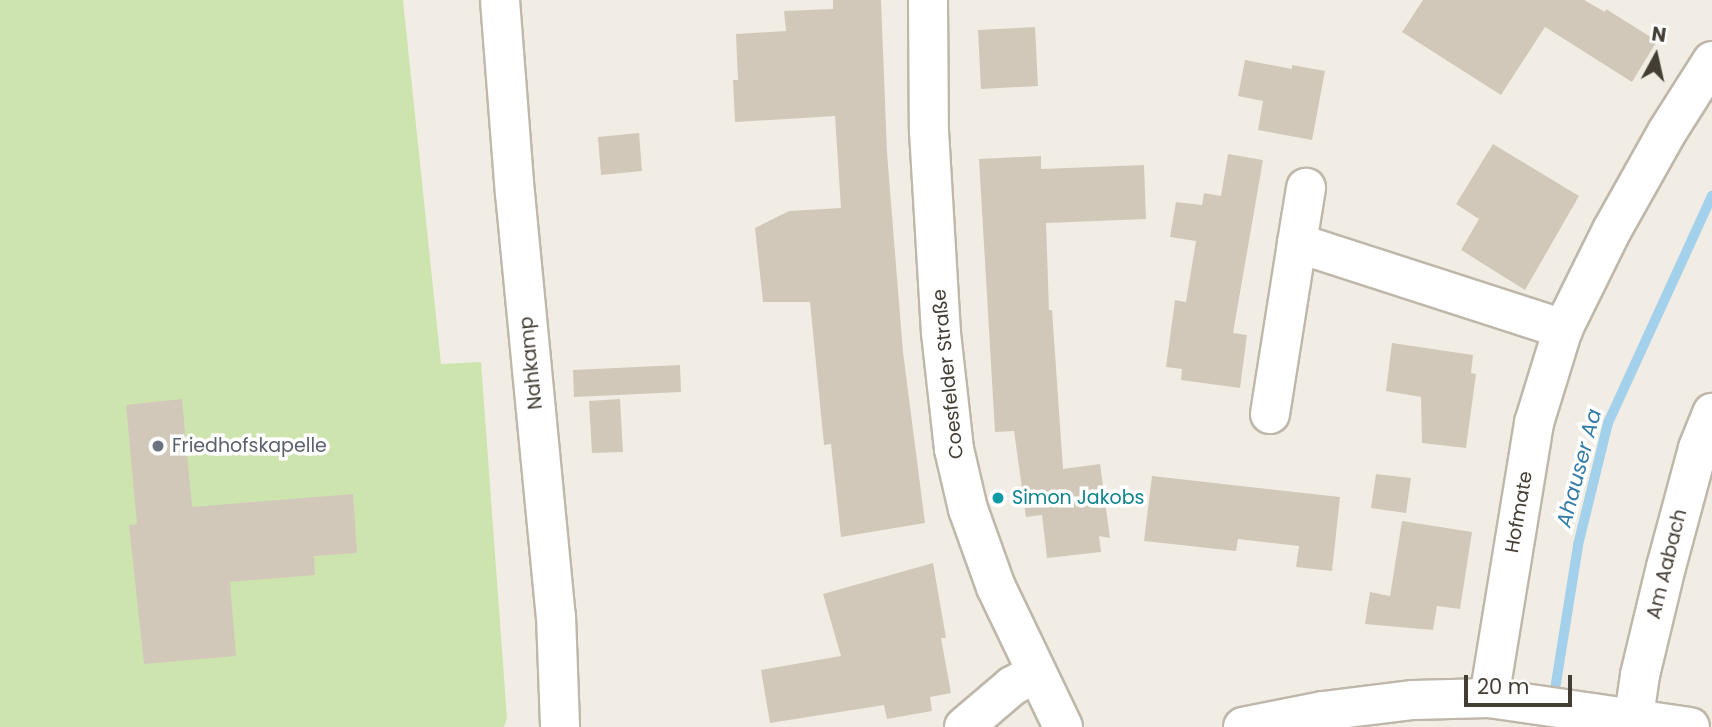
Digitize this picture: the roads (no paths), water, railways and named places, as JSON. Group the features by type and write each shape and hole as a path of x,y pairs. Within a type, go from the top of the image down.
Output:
{"street":[{"name":"Nahkamp","path":"500,0 556,616 560,727"},
{"name":"Coesfelder Straße","path":"928,0 929,131 940,320 954,449 968,509 996,587 1035,674 1063,727"},
{"name":"Hofmate","path":"1505,700 1534,423 1563,329 1625,208 1712,61"},
{"path":"1270,414 1306,188"},
{"path":"1297,243 1563,329"},
{"name":"Am Aabach","path":"1634,718 1640,675 1666,567 1698,448 1712,414"},
{"path":"964,727 1012,686 1035,674"},
{"path":"1243,727 1322,711 1413,700 1505,700 1690,727"}],"waterway":[{"name":"Ahauser Aa","path":"1549,727 1578,545 1608,423 1712,196"}],"place":[{"name":"Friedhofskapelle","path":"158,446"},
{"name":"Simon Jakobs","path":"998,498"}]}
